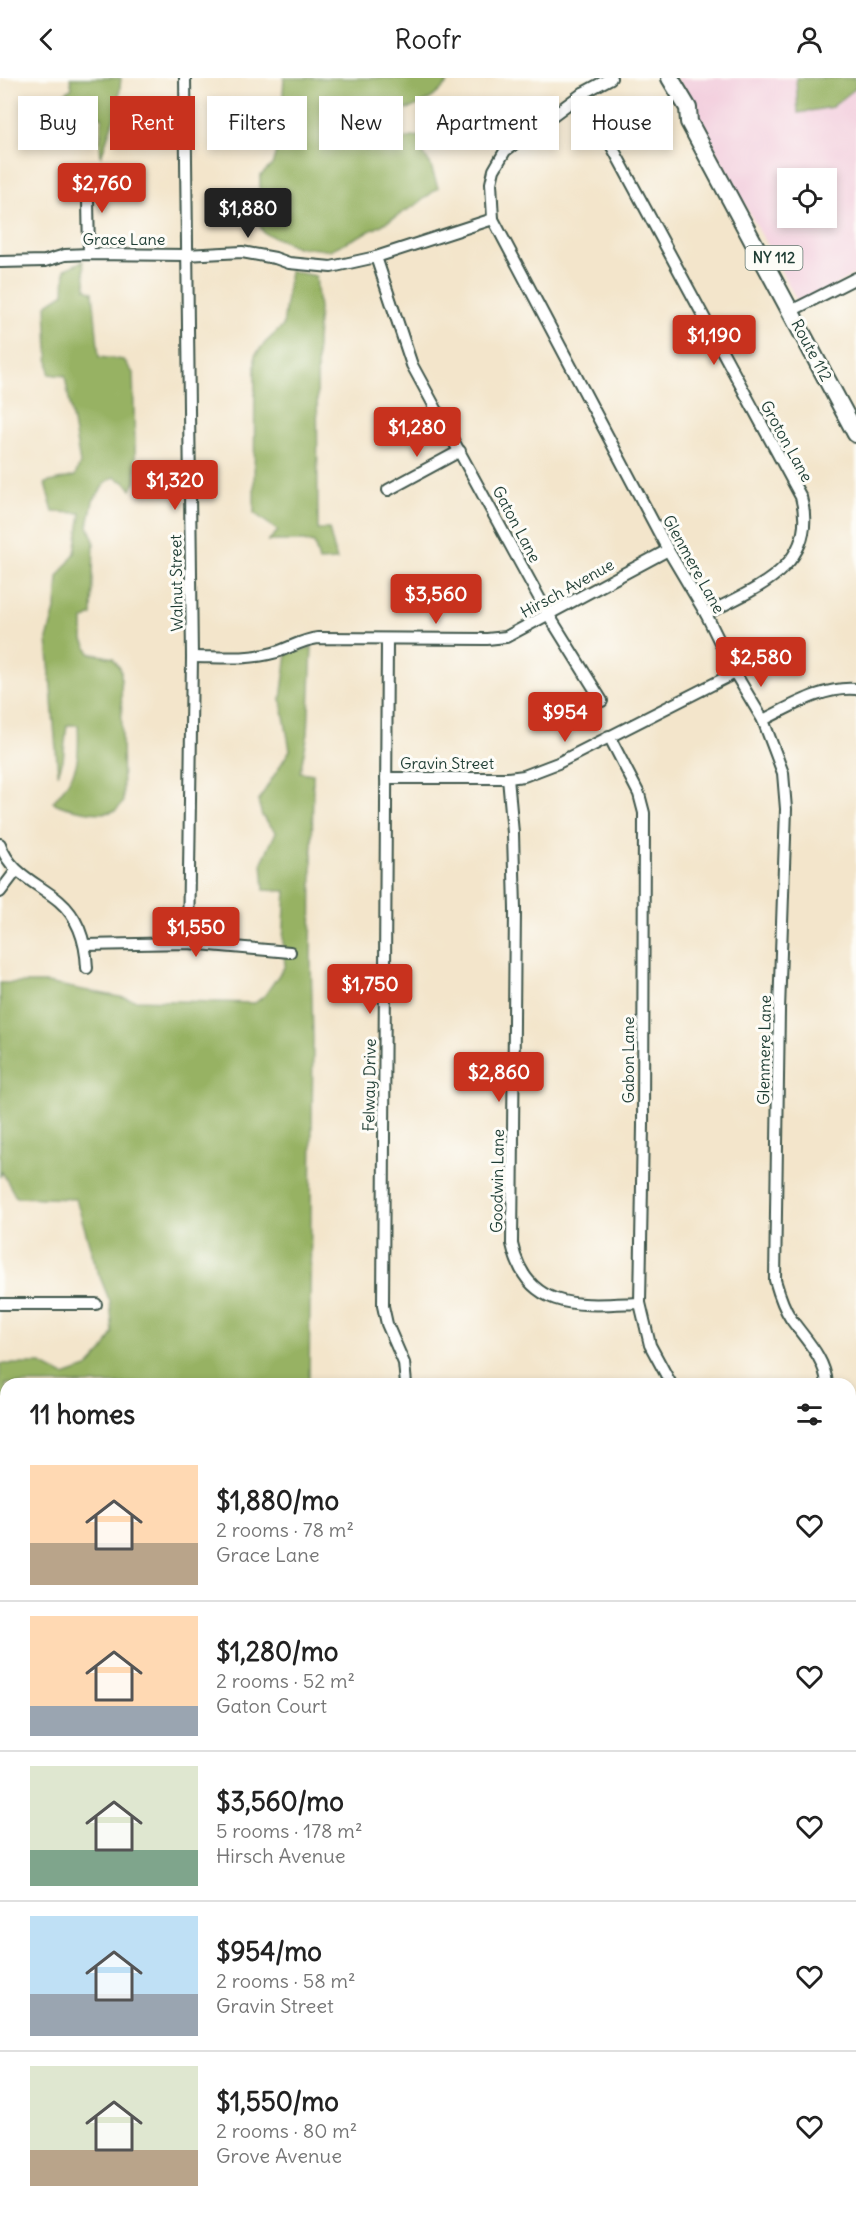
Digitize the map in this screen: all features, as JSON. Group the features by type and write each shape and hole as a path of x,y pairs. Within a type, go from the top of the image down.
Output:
{"main road":[{"name":"Route 112","path":"670,78 687,108 694,110 796,309 856,434"},
{"name":"Route 112","path":"796,309 856,414"}],"street":[{"name":"Walnut Street","path":"185,78 192,657 188,943"},
{"name":"Glenmere Lane","path":"611,78 583,93 505,151 494,170 491,183 493,219 668,550 706,614 735,673 763,720 783,773 786,809 779,1010 775,1280 780,1298 790,1317 822,1363 826,1378"},
{"name":"Groton Lane","path":"583,93 801,497 804,529 800,543 787,566 771,579 706,614"},
{"path":"89,254 88,200 97,172"},
{"name":"Grace Lane","path":"0,262 45,261 65,255 89,254 186,255 242,252 275,258 290,264 318,267 350,264 376,257 493,219"},
{"name":"Gaton Lane","path":"376,257 412,365 548,614 602,701"},
{"path":"796,309 856,278"},
{"path":"388,490 460,451"},
{"name":"Hirsch Avenue","path":"192,657 257,657 274,653 304,640 318,638 488,639 506,637 668,550"},
{"name":"Felway Drive","path":"387,639 383,1306 387,1324 404,1363 405,1378"},
{"name":"Gravin Street","path":"386,778 524,776 558,763 735,673"},
{"path":"763,720 798,702 824,693 842,688 856,689"},
{"name":"Gabon Lane","path":"609,736 639,794 644,813 640,1303 650,1345 668,1378"},
{"name":"Goodwin Lane","path":"508,778 513,833 515,909 512,1232 514,1256 520,1270 530,1283 540,1292 557,1301 579,1305 640,1303"},
{"path":"0,844 16,871 59,901 68,910 85,945 87,968"},
{"path":"0,892 16,871"},
{"path":"85,945 188,943 290,952"},
{"path":"0,1304 96,1304"}],"shaded area":[{"path":"676,78 856,78 856,273 800,306"}],"green space":[{"path":"70,78 121,78 119,96 110,96 110,130 101,157 102,117 98,117 98,96 59,96 72,88"},
{"path":"284,78 451,78 433,96 415,96 415,106 403,110 403,96 319,96 319,150 403,150 403,139 415,137 415,150 424,150 424,155 430,163 438,188 416,205 378,227 330,250 297,247 264,233 254,216 260,189 260,176 272,165 276,150 307,150 307,96 283,96"},
{"path":"796,78 856,78 856,88 832,107 798,113"},
{"path":"83,261 86,289 93,292 99,357 124,360 133,373 136,480 131,490 126,483 114,477 106,482 93,501 88,526 94,541 92,615 83,620 83,640 90,653 113,658 121,670 123,803 116,810 102,813 75,809 53,802 68,783 76,767 79,738 78,725 67,725 63,760 58,774 47,639 56,606 58,577 75,553 81,513 53,512 45,483 75,476 80,463 65,376 49,374 46,305 64,293 65,269"},
{"path":"290,271 316,276 319,309 317,341 318,529 329,529 337,560 319,561 314,543 268,541 278,531 254,513 255,355 283,326"},
{"path":"312,647 308,734 300,772 313,774 309,1378 0,1378 0,1364 41,1364 64,1376 87,1368 103,1351 113,1333 110,1302 96,1267 76,1199 16,1197 2,1172 0,1177 0,983 47,983 135,1000 255,1003 265,995 285,966 283,941 286,891 264,890 262,862 276,832 262,816 258,801 290,750 281,699 287,654"}]}
